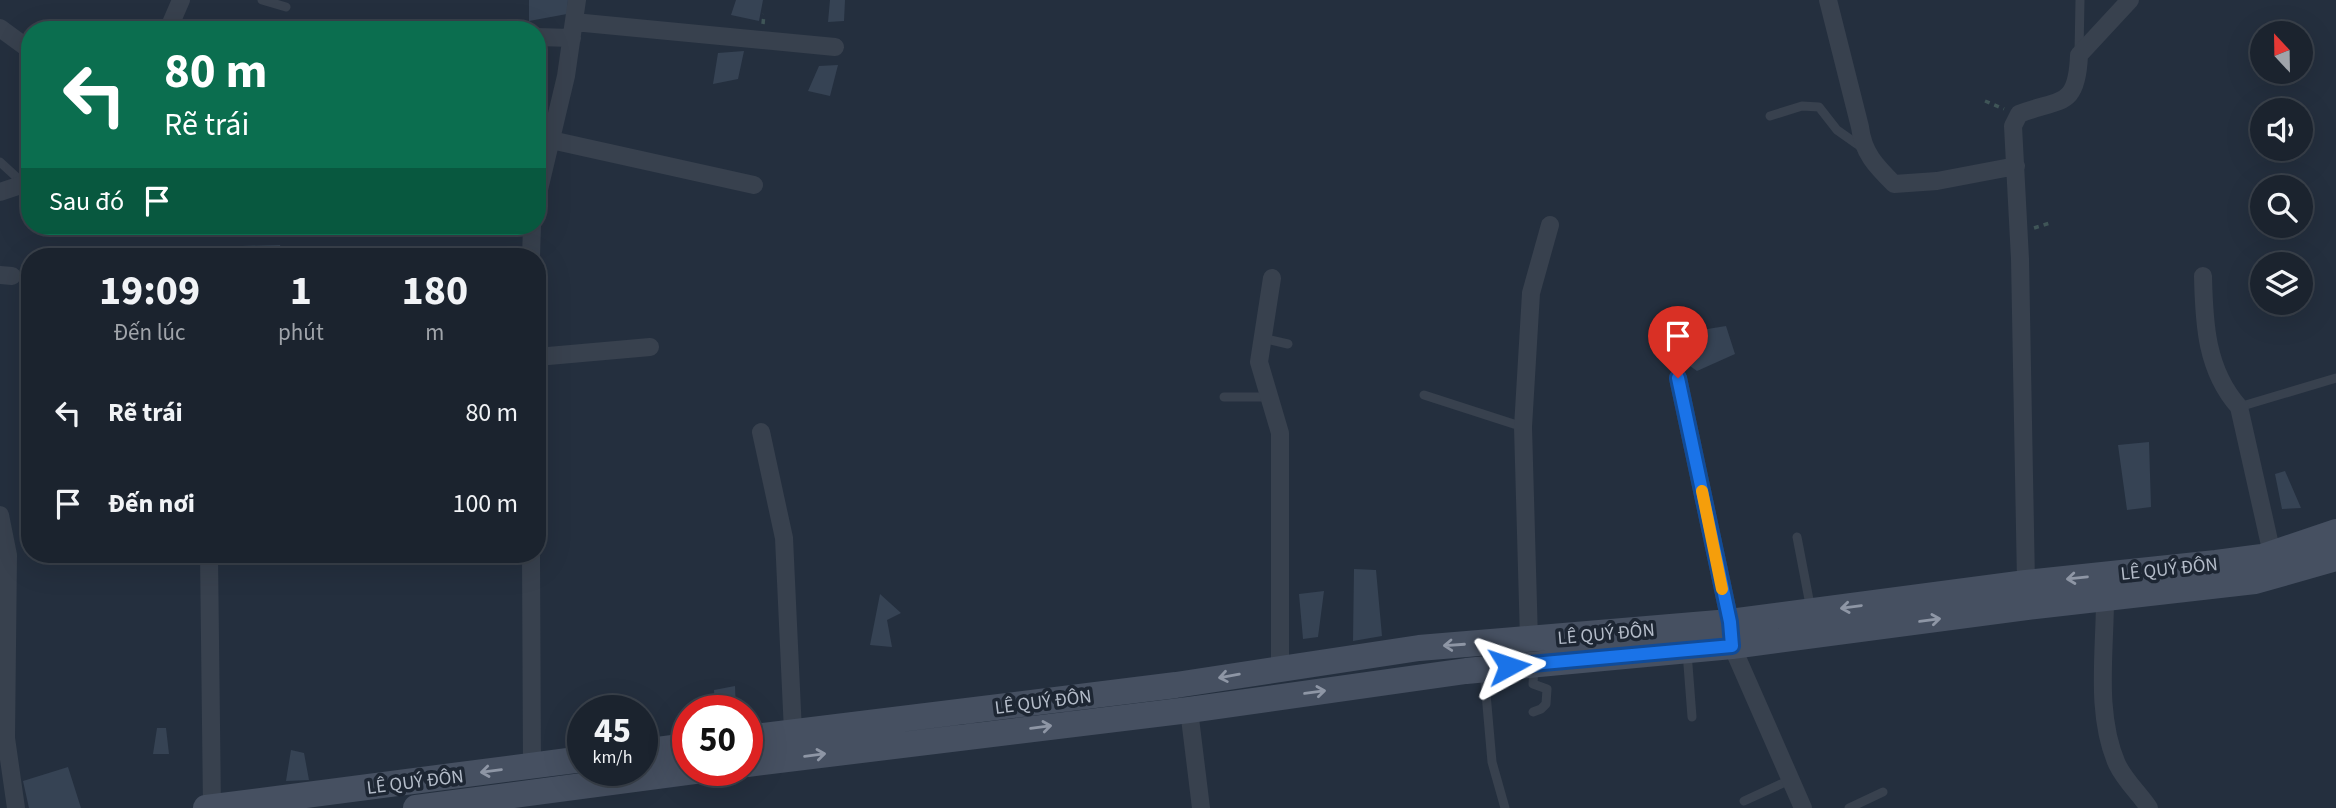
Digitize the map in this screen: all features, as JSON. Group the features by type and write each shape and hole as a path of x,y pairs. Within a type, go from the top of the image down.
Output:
{"main road":[{"name":"LÊ QUÝ ĐÔN","path":"763,761 1280,667 1419,648 1532,652 1687,650 1731,634 1812,612 2026,583 2216,563 2272,554 2336,532"},
{"name":"LÊ QUÝ ĐÔN","path":"763,736 1189,709 1483,669 1532,652 2105,598 2255,581 2336,558"},
{"name":"LÊ QUÝ ĐÔN","path":"206,808 567,761"},
{"name":"LÊ QUÝ ĐÔN","path":"416,808 459,805 672,774"}],"street":[{"path":"172,21 181,0"},
{"path":"546,158 577,0"},
{"path":"1828,0 1865,150 1872,162 1894,184 1937,181 2016,166"},
{"path":"2026,583 2013,126 2019,114 2062,101 2072,92 2078,75 2079,55 2130,0"},
{"path":"0,28 21,43"},
{"path":"546,35 573,30 835,47"},
{"path":"551,141 754,185"},
{"path":"0,192 21,185"},
{"path":"1532,652 1523,427 1531,293 1550,225"},
{"path":"2203,276 2204,325 2215,373 2239,407 2272,554"},
{"path":"1272,278 1259,362 1280,433 1280,667"},
{"path":"546,356 650,347"},
{"path":"1678,378 1731,634 1804,808"},
{"path":"761,432 784,538 793,732"},
{"path":"0,515 8,555 6,738 16,808"},
{"path":"209,563 212,808"},
{"path":"531,563 532,766"},
{"path":"2105,598 2104,712 2110,742 2118,765 2149,808"},
{"path":"1189,709 1201,808"}],"lane":[{"path":"262,0 286,7"},
{"path":"2079,55 2080,0"},
{"path":"1770,116 1802,106 1819,107 1837,130 1865,150"},
{"path":"0,163 21,179"},
{"path":"1262,338 1288,344"},
{"path":"2239,407 2336,378"},
{"path":"1424,395 1523,427"},
{"path":"1224,397 1270,397"},
{"path":"1797,537 1812,612"},
{"path":"1687,650 1692,717"},
{"path":"1532,652 1533,684 1547,689 1548,693 1541,709 1533,712"},
{"path":"1483,669 1492,762 1505,808"},
{"path":"1744,801 1792,779"},
{"path":"1849,808 1883,792"}],"building":[{"path":"529,0 568,0 567,14 529,21"},
{"path":"736,0 763,0 759,21 731,15"},
{"path":"830,0 845,0 844,21 828,22"},
{"path":"744,51 738,79 713,84 718,53"},
{"path":"838,65 830,96 808,91 819,66"},
{"path":"280,245 281,248 241,248"},
{"path":"1726,326 1735,354 1697,371 1676,356 1689,332"},
{"path":"2149,442 2151,507 2127,510 2118,445"},
{"path":"2285,471 2301,508 2282,509 2275,474"},
{"path":"1354,569 1376,570 1382,636 1353,641"},
{"path":"1324,591 1318,637 1303,639 1299,594"},
{"path":"880,594 901,613 887,620 892,647 870,645"},
{"path":"735,686 735,695 714,695 714,690"},
{"path":"157,728 166,728 169,754 153,754"},
{"path":"291,750 304,753 309,780 286,781"},
{"path":"68,767 81,808 29,808 23,781"}],"slow traffic":[{"path":"1702,491 1722,589"}],"route":[{"path":"1509,666 1732,646 1730,622 1678,378"}]}
